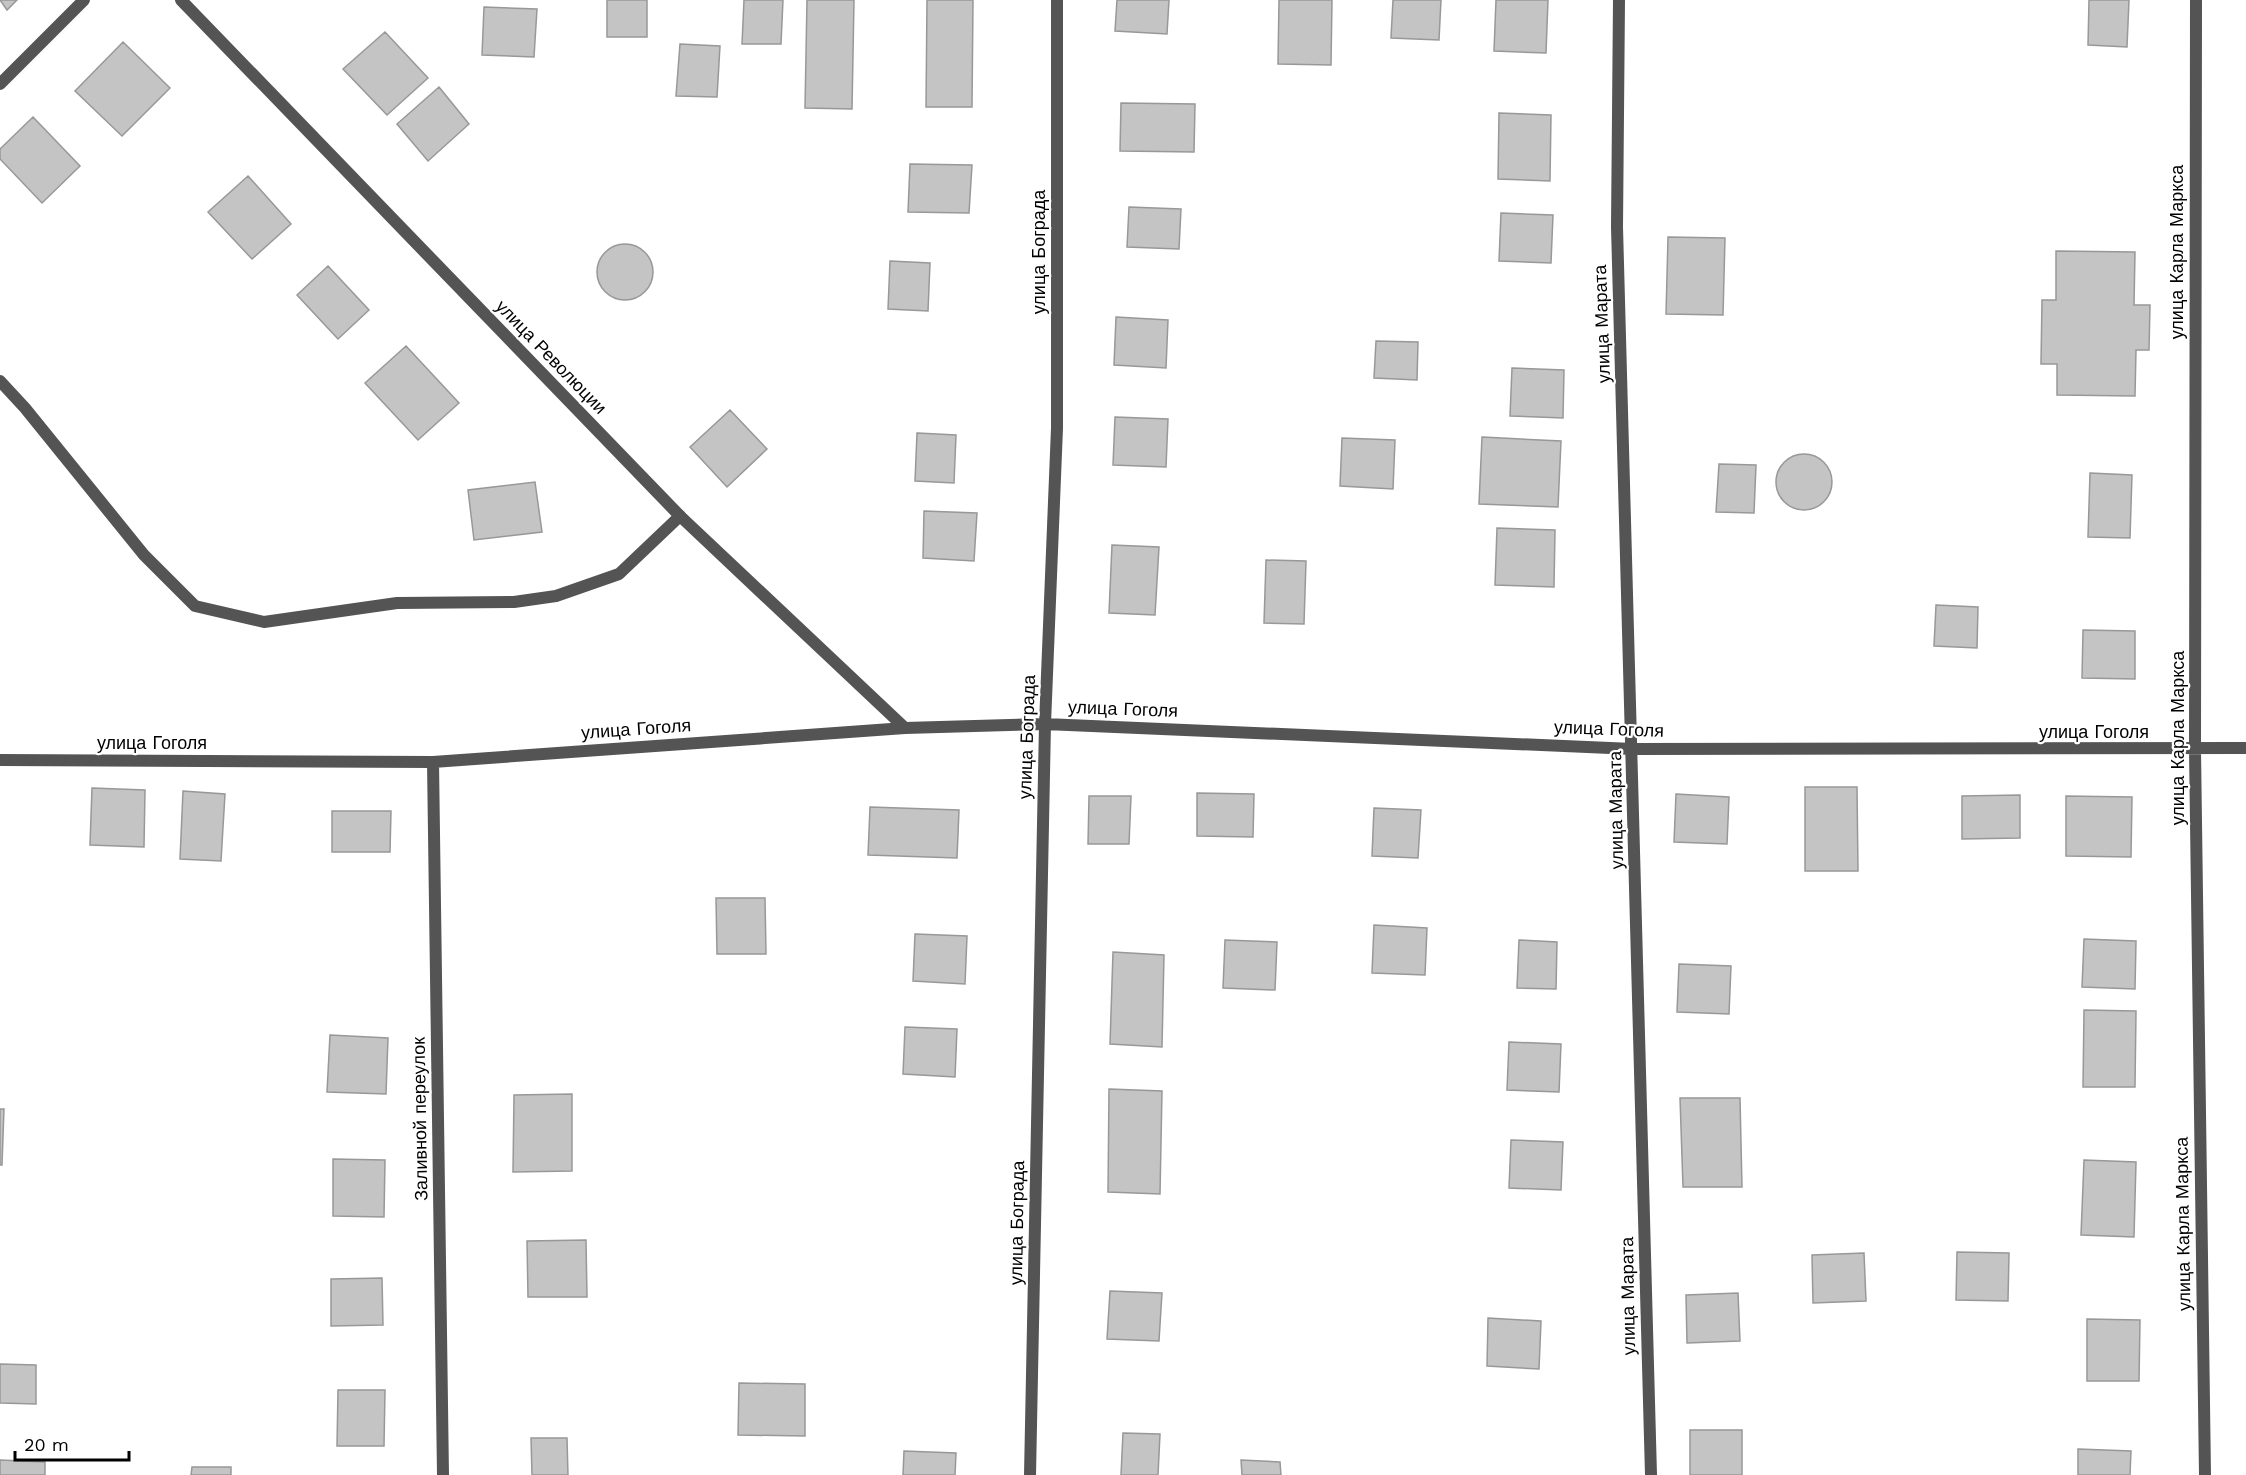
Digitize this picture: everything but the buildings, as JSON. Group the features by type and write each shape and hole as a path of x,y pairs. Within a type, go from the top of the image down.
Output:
{"street":[{"path":"0,84 84,0"},
{"name":"улица Революции","path":"181,0 680,516 905,728"},
{"name":"улица Бограда","path":"1030,1475 1045,724 1057,428 1057,0"},
{"name":"улица Марата","path":"1619,0 1617,227 1651,1475"},
{"name":"улица Карла Маркса","path":"2196,0 2195,750 2205,1475"},
{"path":"0,381 25,408 144,555 195,606 264,622 398,603 514,602 556,596 620,574 680,516"},
{"name":"улица Гоголя","path":"0,760 433,762 905,728 1045,724 1633,749 2195,750 2246,748"},
{"name":"Заливной переулок","path":"433,762 443,1475"}]}
